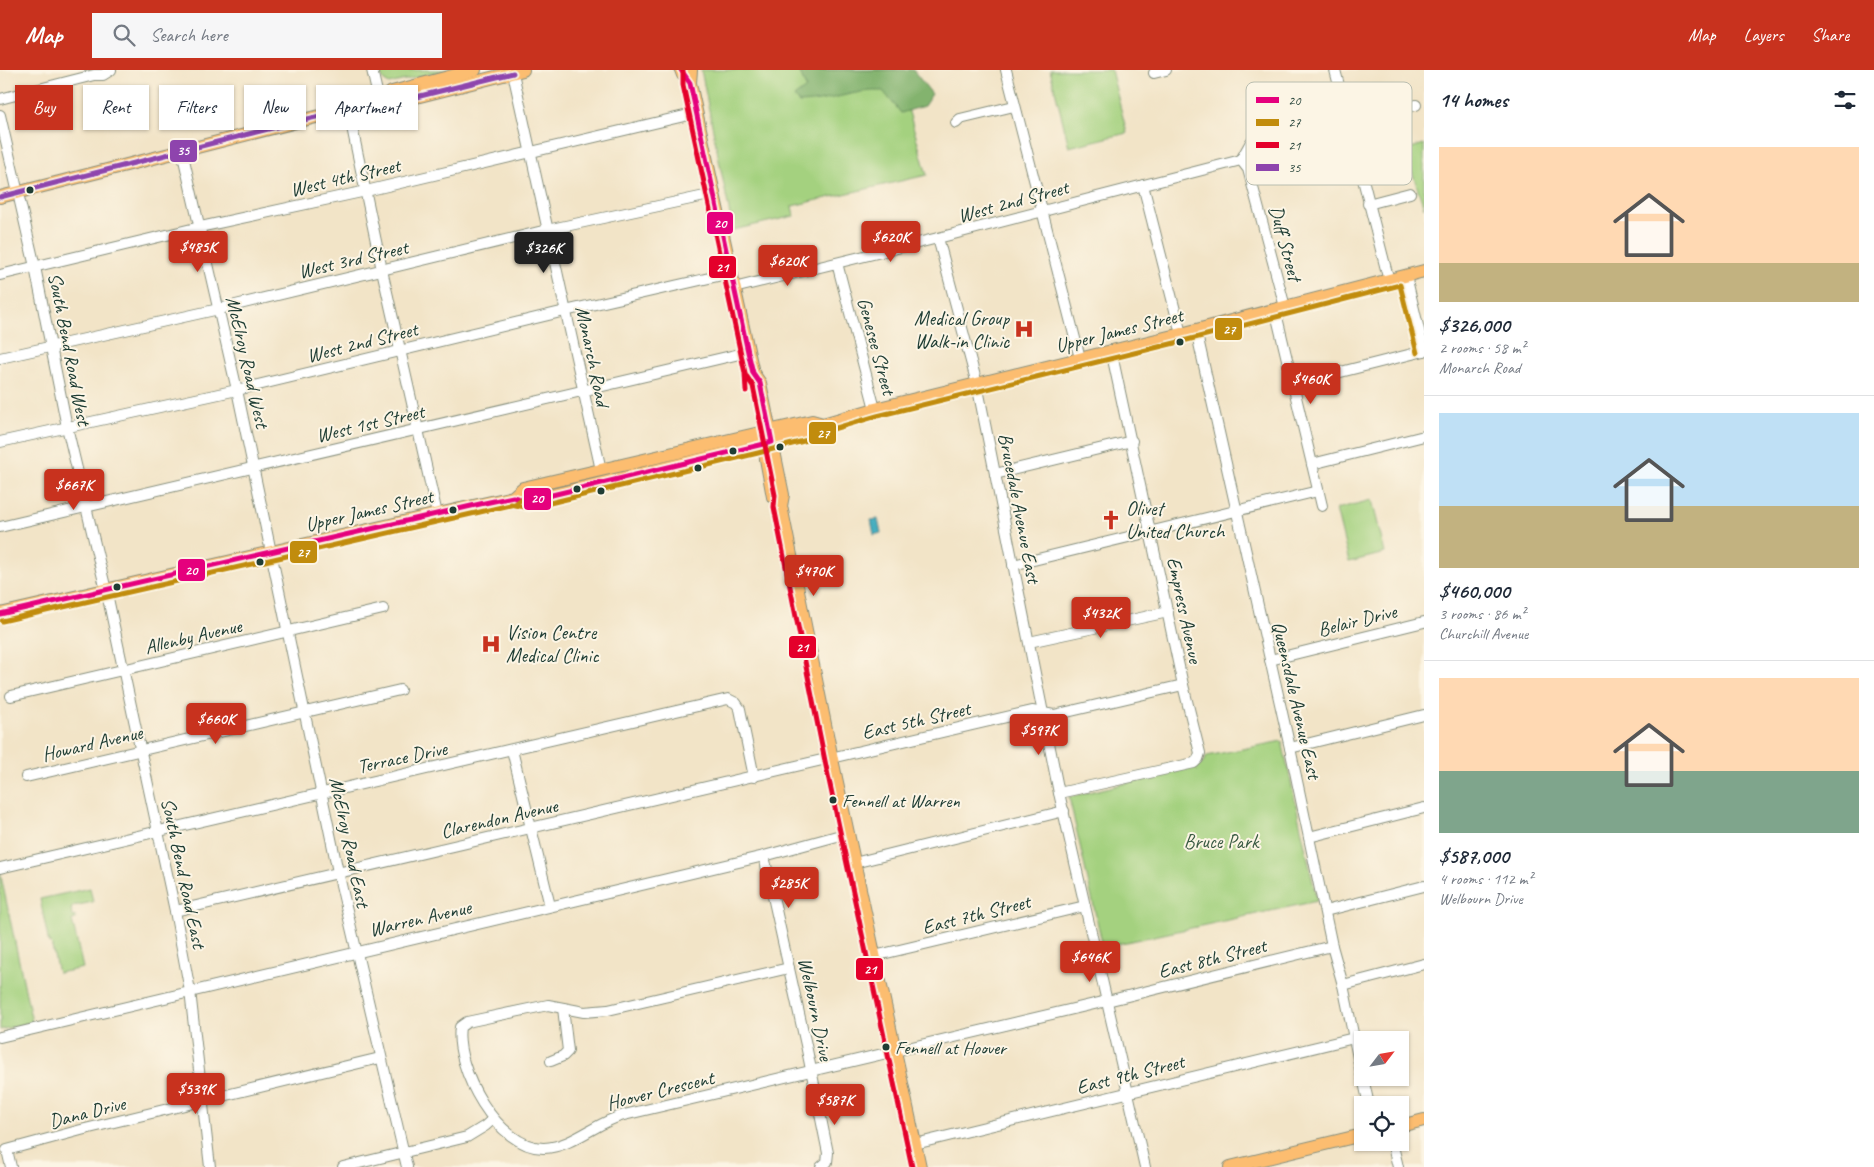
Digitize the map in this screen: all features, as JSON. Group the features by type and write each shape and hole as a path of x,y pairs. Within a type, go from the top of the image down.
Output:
{"main road":[{"path":"418,85 475,70"},
{"path":"681,70 683,75 690,76 753,373 752,384 783,495 781,506 832,757 920,1167"},
{"path":"418,96 518,71"},
{"path":"0,197 316,116"},
{"name":"Upper James Street","path":"513,497 523,488 600,470 766,438 813,431 823,424 875,409 1181,334 1424,271"},
{"name":"Upper James Street","path":"0,614 513,497 527,501 766,438"},
{"path":"1409,1124 1424,1120"},
{"path":"1230,1167 1354,1137"}],"street":[{"path":"0,98 103,74 111,70"},
{"path":"372,70 375,85"},
{"path":"1006,70 1080,358"},
{"path":"1154,73 1166,70"},
{"name":"Monarch Road","path":"518,71 530,152 600,470"},
{"path":"956,123 960,119 1014,106"},
{"path":"1412,107 1416,106"},
{"name":"West 4th Street","path":"0,275 697,113"},
{"name":"South Bend Road West","path":"0,115 35,267 67,427 106,590"},
{"path":"353,130 417,431 437,514"},
{"name":"McElroy Road West","path":"182,151 219,309 272,552"},
{"path":"1241,160 1246,151"},
{"name":"West 2nd Street","path":"734,288 1241,160"},
{"name":"Duff Street","path":"1241,160 1246,166"},
{"path":"1143,185 1181,334"},
{"name":"Duff Street","path":"1252,185 1280,308 1293,384 1322,506"},
{"path":"1363,185 1389,281"},
{"path":"1368,204 1410,192"},
{"name":"West 3rd Street","path":"0,358 219,309 547,230 714,194"},
{"name":"Brucedale Avenue East","path":"938,238 977,384 1059,793 1145,1167"},
{"name":"Genesee Street","path":"837,263 875,409"},
{"name":"West 2nd Street","path":"0,442 237,390 731,273"},
{"path":"1293,384 1424,351 1406,276"},
{"name":"Queensdale Avenue East","path":"1196,330 1354,1038"},
{"name":"Empress Avenue","path":"1059,793 1194,763 1200,753 1183,685 1111,350"},
{"name":"West 1st Street","path":"0,527 417,431 748,352"},
{"path":"1312,464 1424,436"},
{"path":"995,474 1132,441"},
{"path":"1013,565 1318,491"},
{"name":"McElroy Road East","path":"272,552 338,872 407,1167"},
{"name":"South Bend Road East","path":"106,590 190,991 210,1167"},
{"name":"Allenby Avenue","path":"11,696 383,609"},
{"path":"1029,642 1168,612"},
{"name":"Belair Drive","path":"1270,660 1424,622"},
{"name":"East 5th Street","path":"832,757 1032,711 1054,715 1183,685"},
{"name":"Howard Avenue","path":"26,777 400,690"},
{"name":"Terrace Drive","path":"0,868 321,792 728,700 736,703 740,709 754,777"},
{"path":"1290,748 1424,715"},
{"path":"512,750 550,906"},
{"name":"Clarendon Avenue","path":"174,911 754,777 832,757"},
{"path":"1309,837 1424,808"},
{"path":"854,863 1064,811"},
{"name":"Warren Avenue","path":"0,1037 356,951 764,856 848,833"},
{"name":"Welbourn Drive","path":"764,856 812,1071 828,1153 827,1162 821,1167"},
{"path":"1325,911 1424,886"},
{"name":"East 7th Street","path":"874,956 1085,906"},
{"name":"East 8th Street","path":"895,1051 1107,1002 1332,946"},
{"path":"1343,985 1424,964"},
{"name":"Hoover Crescent","path":"789,968 608,1010 584,1012 548,1004 467,1022 460,1027 459,1035 463,1055 472,1083 493,1119 510,1136 527,1146 544,1148 562,1145 610,1118 895,1051"},
{"path":"551,1061 563,1056 568,1050 562,1008"},
{"name":"East 9th Street","path":"915,1144 1354,1038"},
{"name":"Dana Drive","path":"11,1167 7,1150 380,1058"},
{"path":"343,1167 467,1137 493,1119"},
{"path":"1394,1151 1398,1167"}],"green space":[{"path":"379,70 447,70 389,84 383,80"},
{"path":"701,70 897,70 927,175 792,206 794,216 733,230"},
{"path":"799,70 913,70 932,94 924,106 901,113 883,91 862,92 820,101 799,103 794,97 806,88"},
{"path":"1050,70 1111,70 1127,133 1069,147"},
{"path":"1424,144 1424,208 1412,171 1412,148"},
{"path":"1372,500 1385,553 1349,562 1336,509"},
{"name":"Bruce Park","path":"1282,741 1317,901 1103,947 1069,797 1201,765 1207,756"},
{"path":"0,872 32,1022 0,1030"},
{"path":"90,888 93,902 73,906 71,910 73,917 75,916 76,919 72,920 83,968 58,973 51,943 49,944 40,899"}],"water":[{"path":"878,519 881,533 874,535 871,520"}],"transit line":[{"name":"20","path":"0,614 480,504 513,497 527,501 772,442 760,383 753,373 748,352 690,83 681,70"},
{"name":"21","path":"683,70 683,85 745,373 746,391"},
{"name":"35","path":"0,197 379,101 396,102 513,73"},
{"name":"27","path":"511,504 529,508 758,453 815,438 826,431 877,416 1183,341 1400,285 1417,353"},
{"name":"21","path":"747,377 753,386 775,495 774,507 826,766 912,1167"},
{"name":"27","path":"2,621 515,504 529,494"}],"place":[{"name":"Medical Group Walk-in Clinic","path":"1024,329"},
{"name":"Olivet United Church","path":"1111,520"},
{"name":"Vision Centre Medical Clinic","path":"491,644"},
{"name":"Fennell at Warren","path":"833,800"},
{"name":"Fennell at Hoover","path":"886,1047"}]}
